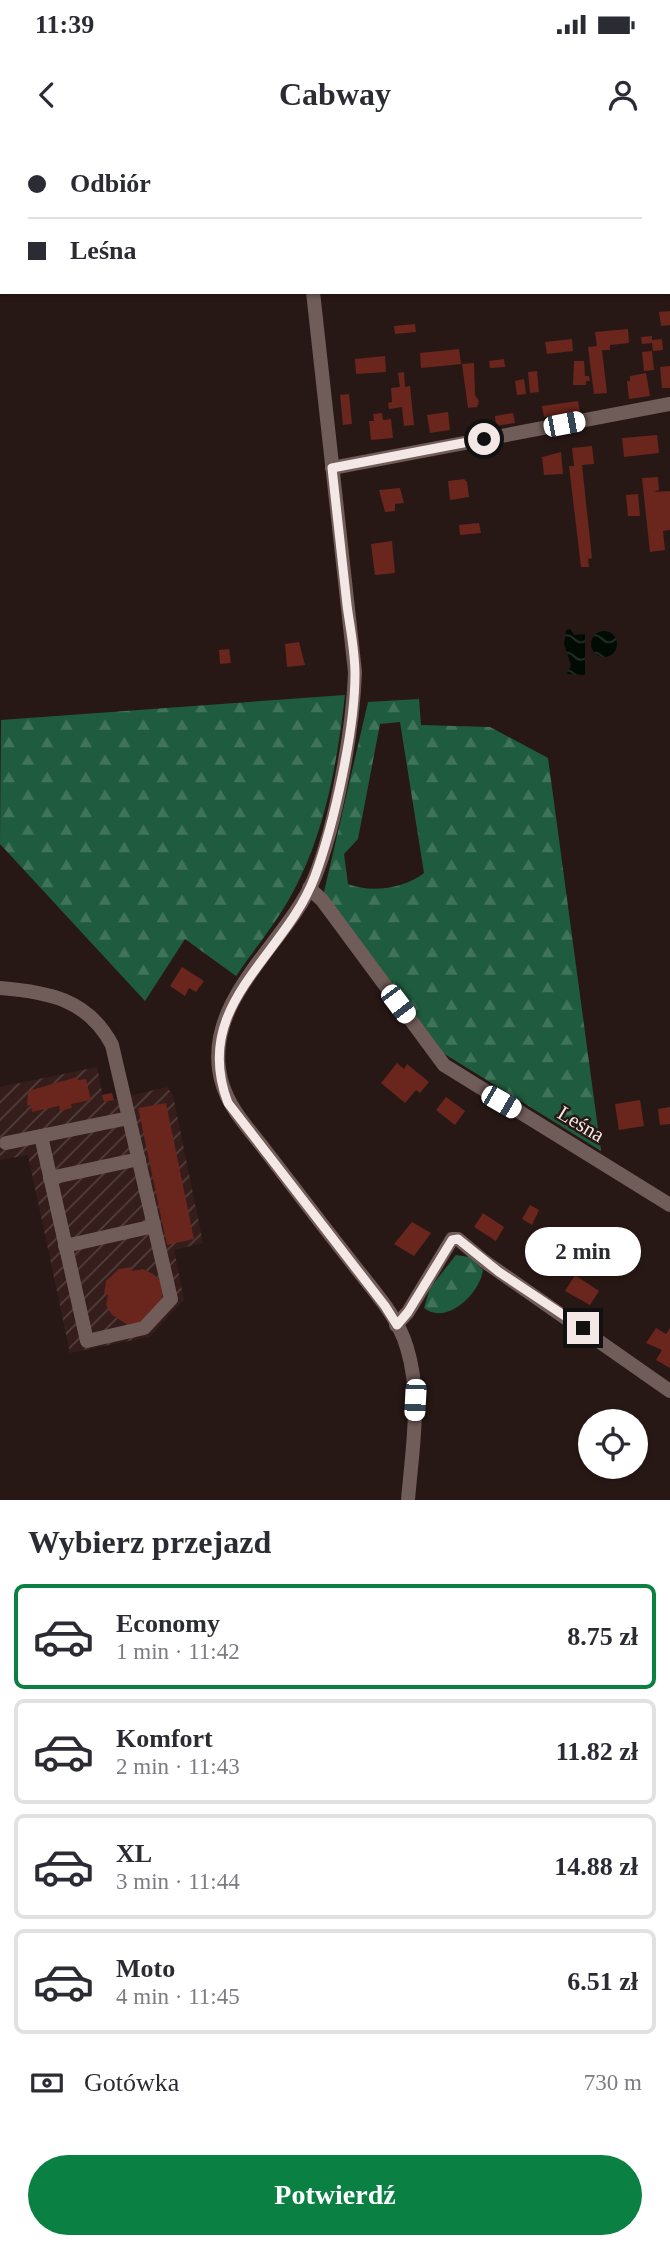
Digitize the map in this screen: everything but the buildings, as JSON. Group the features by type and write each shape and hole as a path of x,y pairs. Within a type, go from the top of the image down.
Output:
{"street":[{"path":"313,294 355,672 354,705 329,828 309,888 243,985 232,1006 218,1047 219,1073 228,1103 385,1306 406,1344 416,1386 408,1500"},
{"path":"332,468 670,404"},
{"name":"Leśna","path":"309,888 322,900 444,1065 670,1205"},
{"path":"0,988 52,994 74,1004 96,1021 112,1045 171,1299 144,1328 87,1341 41,1136"},
{"path":"6,1143 129,1118"},
{"path":"50,1178 139,1159"},
{"path":"65,1247 154,1226"},
{"path":"397,1325 408,1312 452,1240 458,1239 484,1261 670,1391"}],"shaded area":[{"path":"97,1067 104,1102 167,1087 173,1095 203,1243 174,1250 184,1300 149,1337 70,1353 28,1155 0,1160 0,1087"}],"green space":[{"path":"345,695 333,775 311,852 282,911 236,976 185,939 145,1001 0,844 1,720"},
{"path":"419,699 421,725 490,727 548,758 601,1151 443,1053 324,892 368,702","holes":["400,722 424,873 407,883 387,888 366,888 348,884 344,854 358,839 380,724"]},
{"path":"456,1255 469,1257 483,1270 476,1288 452,1310 442,1313 424,1308 430,1288"}],"water":[{"path":"570,629 574,635 585,634 585,675 567,674 571,665 564,644 566,630"},
{"path":"604,631 613,635 617,644 613,653 604,657 595,653 591,644 595,635"}],"route":[{"path":"484,439 332,468 355,672 354,705 347,745 329,828 314,878 303,899 243,985 227,1017 218,1047 219,1073 228,1103 397,1325 408,1312 452,1240 458,1239 499,1272 583,1328"}]}
